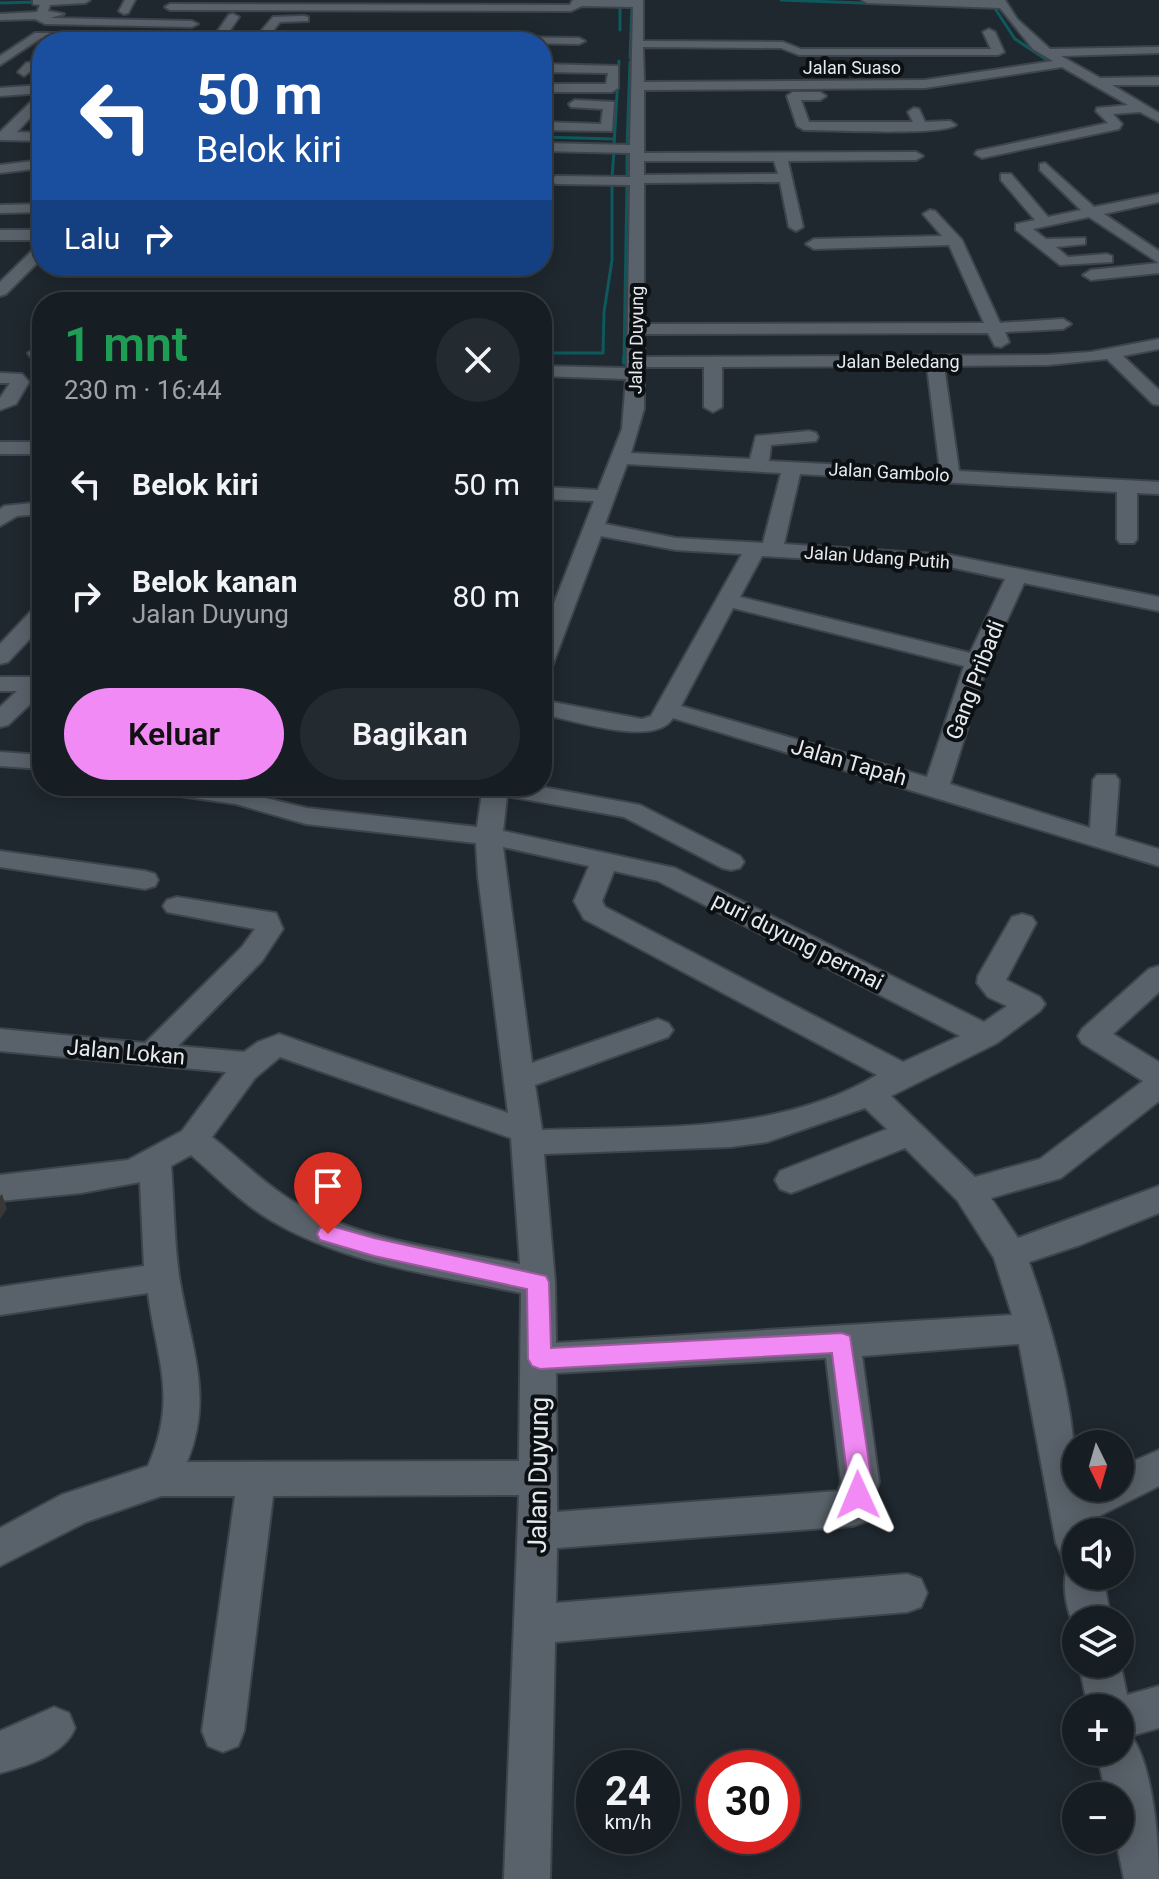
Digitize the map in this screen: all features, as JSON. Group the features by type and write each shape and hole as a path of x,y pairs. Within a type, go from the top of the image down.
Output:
{"street":[{"path":"44,17 85,0"},
{"path":"867,0 1002,2 1027,37 1048,53 1159,118"},
{"path":"0,4 62,21 188,28 200,17 233,17 258,8 296,3 530,4 573,8 578,1 638,2"},
{"name":"Jalan Duyung","path":"552,637 631,429 637,329 635,82 638,2"},
{"path":"155,24 172,4 218,3 258,8"},
{"path":"0,17 44,17 127,5"},
{"path":"113,23 127,5"},
{"path":"62,21 73,13"},
{"path":"447,21 431,20 436,13 541,14 544,15 542,31"},
{"path":"224,32 233,17"},
{"path":"266,32 277,19 313,20 305,32"},
{"path":"340,32 383,19 377,32"},
{"path":"552,94 635,82 783,45 797,38 789,33"},
{"path":"552,34 579,41"},
{"path":"783,45 799,52 998,52 987,36"},
{"path":"0,61 32,40"},
{"path":"1048,53 1159,50"},
{"path":"793,86 783,65 798,56 799,52"},
{"path":"552,61 635,82"},
{"name":"Jalan Suaso","path":"635,82 793,86 840,91 925,84 1064,63"},
{"path":"6,133 10,99 32,64"},
{"path":"552,68 614,69 612,88 552,88"},
{"path":"0,73 32,76"},
{"path":"552,78 612,80"},
{"path":"1098,82 1159,81"},
{"path":"927,97 840,91 793,96 804,126 858,121 950,125"},
{"path":"0,92 10,99 32,98"},
{"path":"907,96 921,126"},
{"path":"552,126 607,128 610,105 557,104"},
{"path":"6,133 32,106"},
{"path":"982,154 1114,126 1116,124 1102,111 1143,108"},
{"path":"6,133 32,136"},
{"path":"552,148 780,157 916,156"},
{"path":"780,157 796,227"},
{"path":"0,169 32,165"},
{"path":"1045,167 1090,211 1159,258"},
{"path":"552,173 555,173 556,180 552,187"},
{"path":"1006,177 1043,220"},
{"path":"556,180 786,178"},
{"path":"1107,259 1067,262 1021,227 1158,198"},
{"path":"0,209 32,208"},
{"path":"930,214 954,240 1010,360"},
{"path":"0,235 32,235"},
{"path":"814,244 954,240"},
{"path":"1042,244 1080,241"},
{"path":"0,291 32,259"},
{"path":"1091,275 1159,268"},
{"path":"637,329 994,328 1063,324"},
{"name":"Jalan Beledang","path":"552,371 713,363 1010,360 1111,354 1159,344"},
{"path":"1111,354 1159,400"},
{"path":"935,361 950,474"},
{"path":"713,363 713,407"},
{"path":"0,378 16,378 20,382 10,400 0,405"},
{"path":"758,466 761,440 809,437"},
{"path":"0,448 32,448"},
{"name":"Jalan Gambolo","path":"619,458 1159,488"},
{"path":"552,709 644,727 660,721 727,600 763,550 792,467"},
{"path":"1127,485 1127,539"},
{"path":"552,493 605,496"},
{"path":"0,520 11,510 32,509"},
{"name":"Jalan Udang Putih","path":"592,528 676,544 923,558 1018,573 1159,604"},
{"name":"Gang Pribadi","path":"936,788 977,662 1018,573"},
{"path":"727,600 977,662"},
{"path":"0,657 32,627"},
{"path":"0,684 32,684"},
{"path":"0,720 32,691"},
{"name":"Jalan Tapah","path":"667,709 1159,858"},
{"path":"0,759 32,761"},
{"path":"1102,839 1106,780"},
{"name":"puri duyung permai","path":"231,796 306,816 489,836 666,874 986,1036"},
{"name":"Jalan Duyung","path":"495,796 489,836 491,876 527,1137 538,1282 538,1531 527,1879"},
{"path":"550,796 631,811 731,862"},
{"path":"0,859 145,880"},
{"path":"605,860 588,901 594,913 902,1075"},
{"path":"152,1054 252,954 269,929 266,919 177,906"},
{"path":"0,1188 110,1176 155,1162 193,1139 265,1049 287,1046 527,1137 754,1131 807,1117 870,1094 902,1075 986,1036 1030,1004 998,990 991,983 1022,923"},
{"path":"1159,976 1093,1036 1159,1076"},
{"path":"519,1079 658,1030"},
{"name":"Jalan Lokan","path":"0,1040 251,1064"},
{"path":"969,1191 1050,1169 1159,1085"},
{"path":"870,1094 969,1191 1010,1254 1034,1328 1071,1518"},
{"path":"791,1180 910,1133"},
{"path":"193,1139 281,1210 328,1234 374,1247 538,1282"},
{"path":"155,1162 162,1277 184,1379 184,1416 174,1452 161,1479"},
{"path":"1010,1254 1068,1236 1159,1199"},
{"path":"0,1301 162,1277"},
{"path":"540,1359 1034,1328"},
{"path":"538,1531 853,1508 860,1482 842,1342"},
{"path":"1134,1479 1159,1467"},
{"path":"0,1548 75,1508 161,1479 537,1478"},
{"path":"223,1731 256,1479"},
{"path":"1083,1518 1101,1502"},
{"path":"534,1624 907,1593"},
{"path":"1134,1714 1159,1707"},
{"path":"0,1752 18,1747 54,1728"},
{"path":"1121,1766 1147,1879"}],"waterway":[{"path":"781,0 916,5"},
{"path":"0,3 39,2"},
{"path":"620,5 620,30"},
{"path":"630,58 632,5"},
{"path":"987,7 994,7 1015,39 1047,60"},
{"path":"614,146 619,61"},
{"path":"627,147 630,62"},
{"path":"552,137 614,139"},
{"path":"612,178 614,151"},
{"path":"627,151 627,179"},
{"path":"552,353 603,353 604,312 612,260 612,183"},
{"path":"624,360 627,184"}],"route":[{"path":"328,1234 374,1247 538,1282 540,1359 842,1342 860,1482 858,1495"}]}
